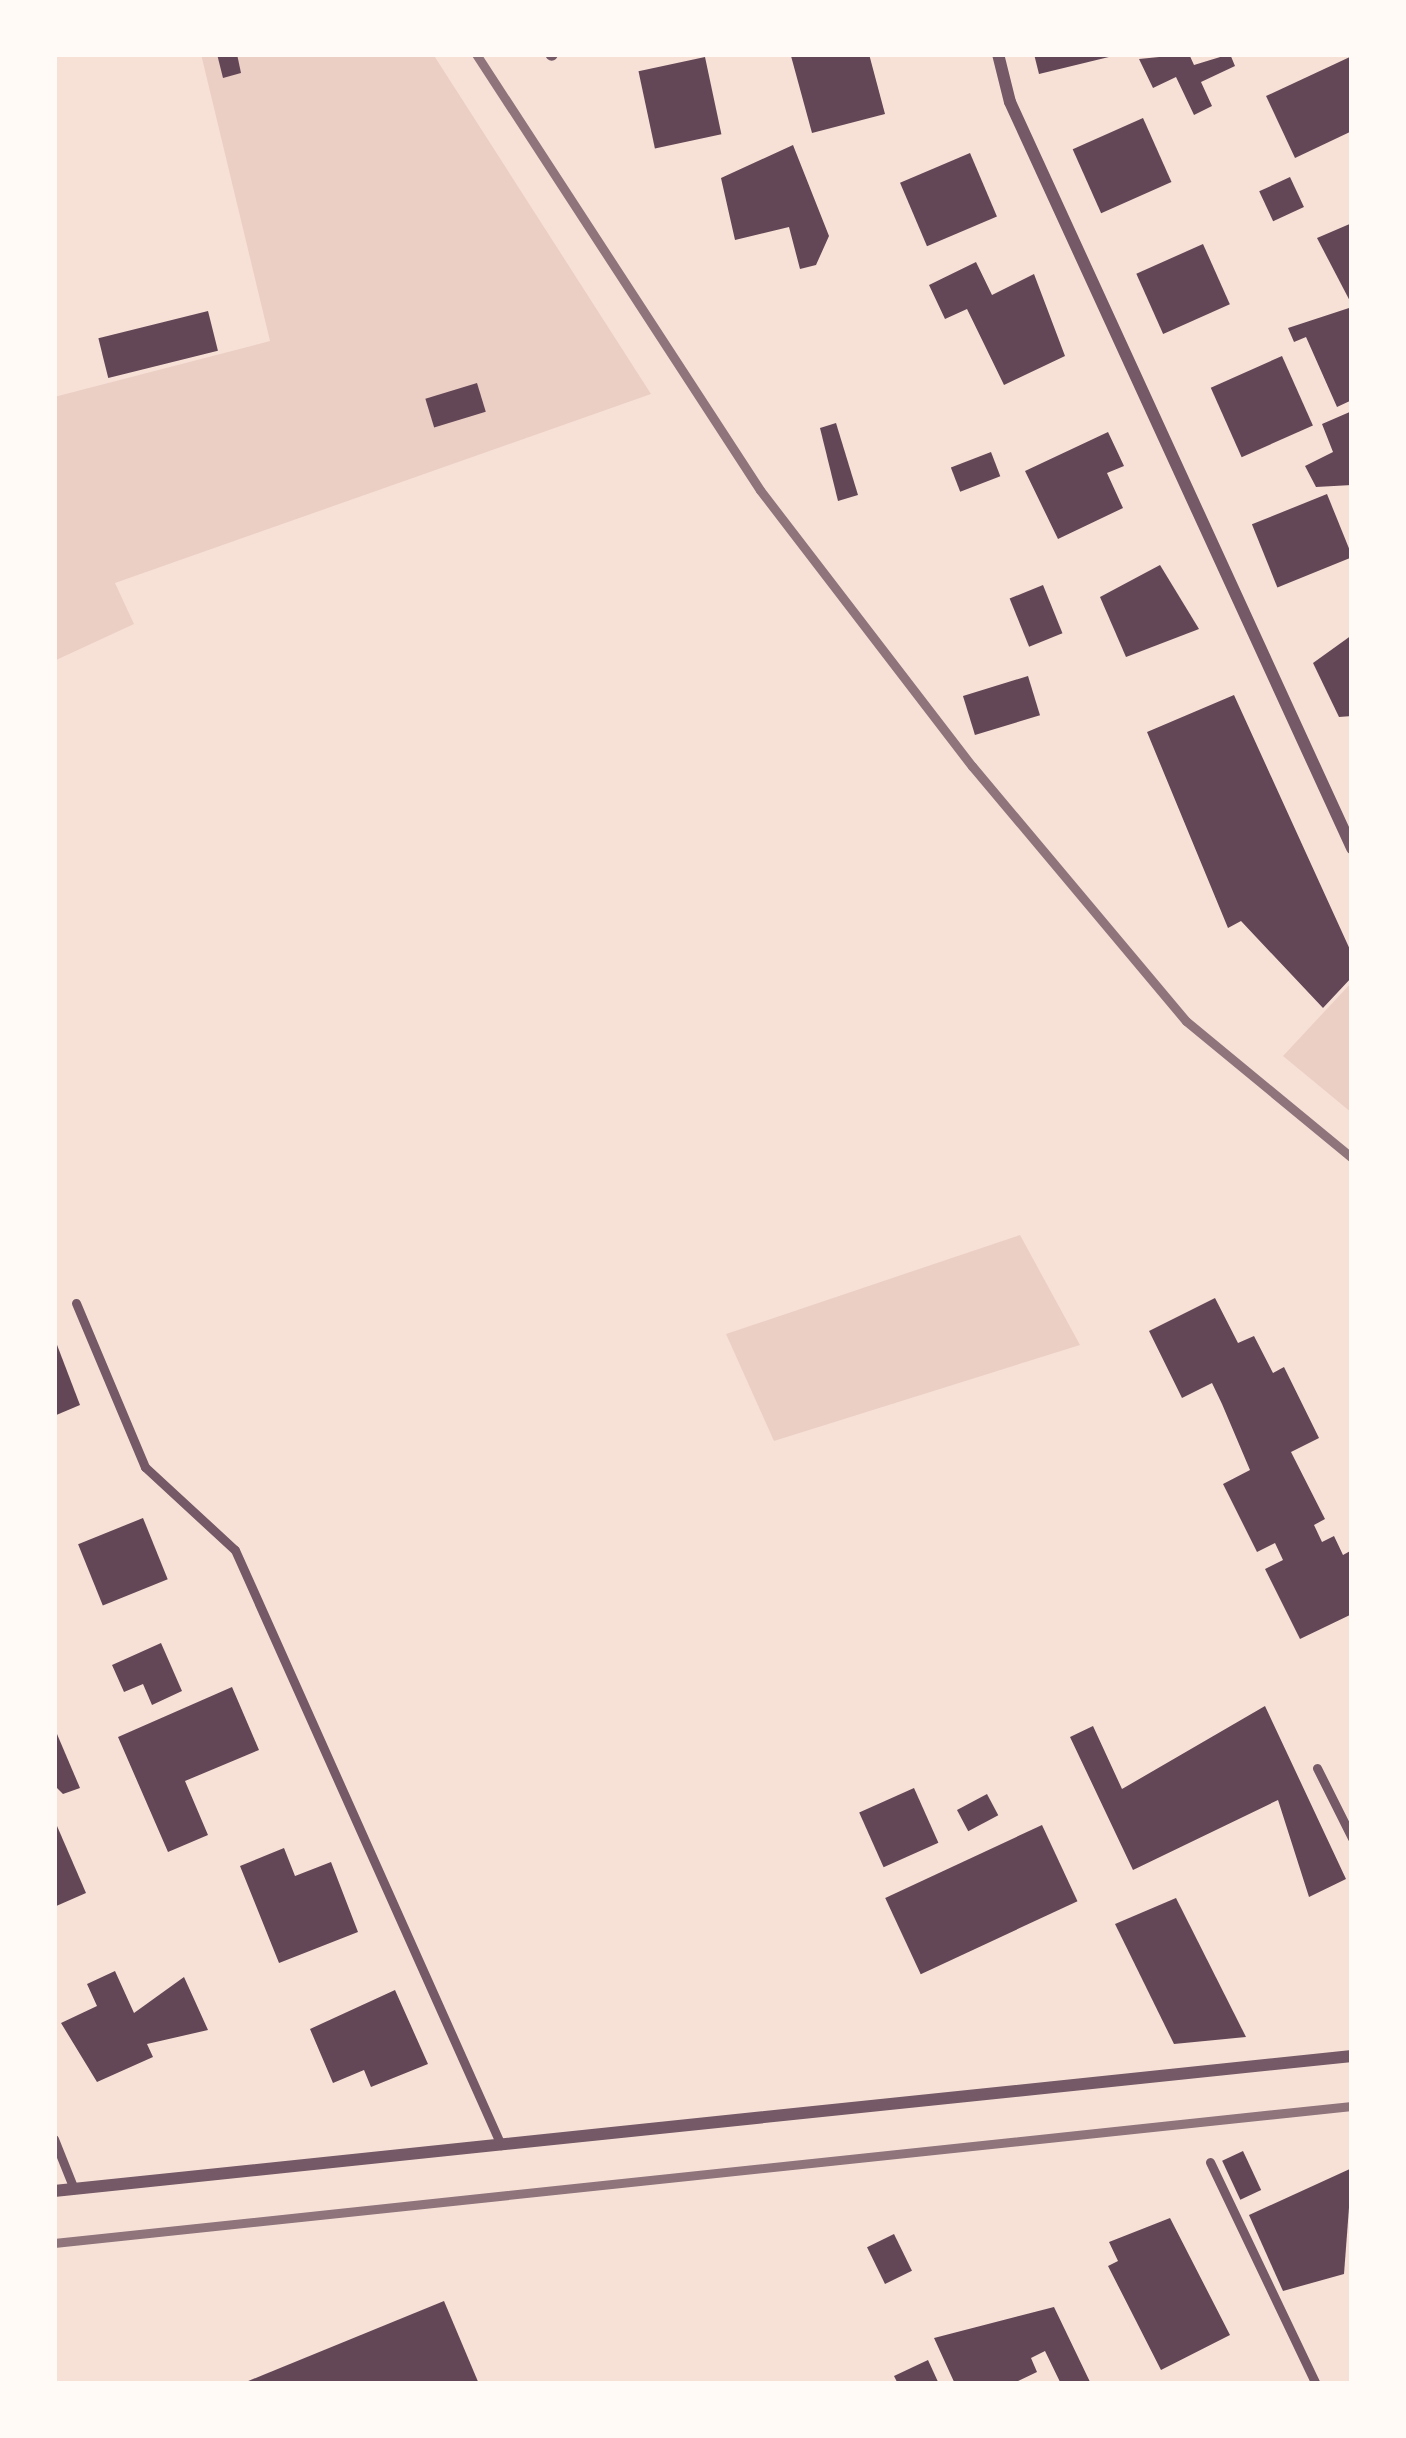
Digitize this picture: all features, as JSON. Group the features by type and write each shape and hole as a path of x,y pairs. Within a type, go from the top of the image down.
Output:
{"street":[{"path":"998,54 1010,102 1352,848"},
{"path":"54,2192 1352,2056"}],"lane":[{"path":"76,1303 145,1467 235,1550 502,2148"},
{"path":"1318,1768 1352,1838"},
{"path":"54,2139 74,2189"},
{"path":"1210,2162 1316,2384"}],"shaded area":[{"path":"201,54 433,54 651,394 115,583 134,624 54,661 54,397 270,341"},
{"path":"1352,982 1352,1113 1283,1056"},
{"path":"1020,1235 1080,1345 774,1441 726,1334"}],"building":[{"path":"217,54 237,54 241,73 223,78"},
{"path":"869,54 885,114 812,133 791,56"},
{"path":"1034,54 1113,54 1113,56 1039,74"},
{"path":"1189,54 1194,65 1230,54 1235,66 1201,82 1212,106 1194,115 1176,77 1153,88 1139,59"},
{"path":"1352,56 1352,131 1295,158 1266,96"},
{"path":"705,57 721,134 655,148 638,71"},
{"path":"1143,118 1171,182 1101,213 1073,149"},
{"path":"793,145 829,236 816,265 800,269 789,227 735,240 721,178"},
{"path":"970,153 997,217 927,246 900,183"},
{"path":"1290,177 1304,207 1273,221 1259,191"},
{"path":"1352,223 1352,305 1317,238"},
{"path":"1203,244 1230,304 1163,334 1136,274"},
{"path":"976,262 992,295 1034,274 1065,356 1004,385 967,309 945,319 929,285"},
{"path":"1349,308 1352,400 1337,407 1306,337 1294,342 1288,328"},
{"path":"208,311 218,351 108,378 98,338"},
{"path":"1282,356 1313,425 1242,457 1211,388"},
{"path":"477,383 486,412 434,427 425,399"},
{"path":"1352,411 1352,485 1316,487 1305,466 1333,452 1322,424"},
{"path":"836,423 858,495 838,501 820,428"},
{"path":"1108,432 1124,466 1107,473 1123,508 1058,539 1025,471"},
{"path":"991,452 1000,476 960,492 951,467"},
{"path":"1327,494 1352,557 1277,587 1252,524"},
{"path":"1160,565 1199,629 1126,657 1100,597"},
{"path":"1043,585 1062,633 1029,647 1010,598"},
{"path":"1352,635 1352,716 1339,717 1313,663"},
{"path":"1028,676 1040,715 975,735 963,696"},
{"path":"1234,695 1352,954 1352,977 1323,1008 1241,921 1228,928 1147,732"},
{"path":"1215,1298 1238,1343 1254,1336 1273,1373 1284,1367 1319,1438 1291,1452 1325,1519 1314,1525 1322,1542 1334,1536 1343,1555 1352,1550 1352,1614 1300,1639 1265,1569 1283,1560 1275,1543 1257,1552 1223,1484 1250,1470 1212,1383 1182,1398 1149,1331"},
{"path":"54,1337 80,1405 54,1416"},
{"path":"143,1518 168,1579 103,1605 78,1544"},
{"path":"161,1643 182,1691 152,1705 143,1684 124,1692 112,1665"},
{"path":"232,1687 259,1750 185,1781 208,1835 168,1852 118,1737"},
{"path":"1265,1706 1346,1879 1309,1897 1278,1800 1133,1870 1070,1737 1093,1726 1122,1789"},
{"path":"54,1727 80,1788 63,1794 54,1785"},
{"path":"914,1788 938,1843 884,1867 859,1812"},
{"path":"987,1794 998,1815 968,1831 957,1810"},
{"path":"54,1819 86,1893 54,1907"},
{"path":"1042,1825 1077,1901 921,1974 885,1898"},
{"path":"284,1848 295,1876 331,1862 358,1932 279,1963 240,1866"},
{"path":"1176,1898 1246,2037 1174,2044 1115,1924"},
{"path":"115,1971 134,2013 184,1977 208,2030 147,2044 153,2057 97,2082 61,2023 97,2006 87,1984"},
{"path":"395,1990 428,2064 371,2087 364,2070 333,2083 310,2029"},
{"path":"1243,2151 1261,2190 1240,2200 1222,2161"},
{"path":"1352,2168 1344,2274 1283,2291 1249,2215"},
{"path":"1170,2218 1230,2335 1161,2370 1108,2266 1118,2261 1109,2242"},
{"path":"894,2234 912,2271 885,2284 867,2247"},
{"path":"444,2301 479,2384 241,2384 263,2375"},
{"path":"1054,2307 1091,2384 1061,2384 1045,2351 1031,2358 1037,2372 1012,2384 955,2384 934,2338"},
{"path":"928,2360 939,2384 898,2384 894,2376"}],"railway":[{"path":"476,54 760,490 972,766 1186,1021 1352,1158"},
{"path":"54,2243 1352,2106"}]}
